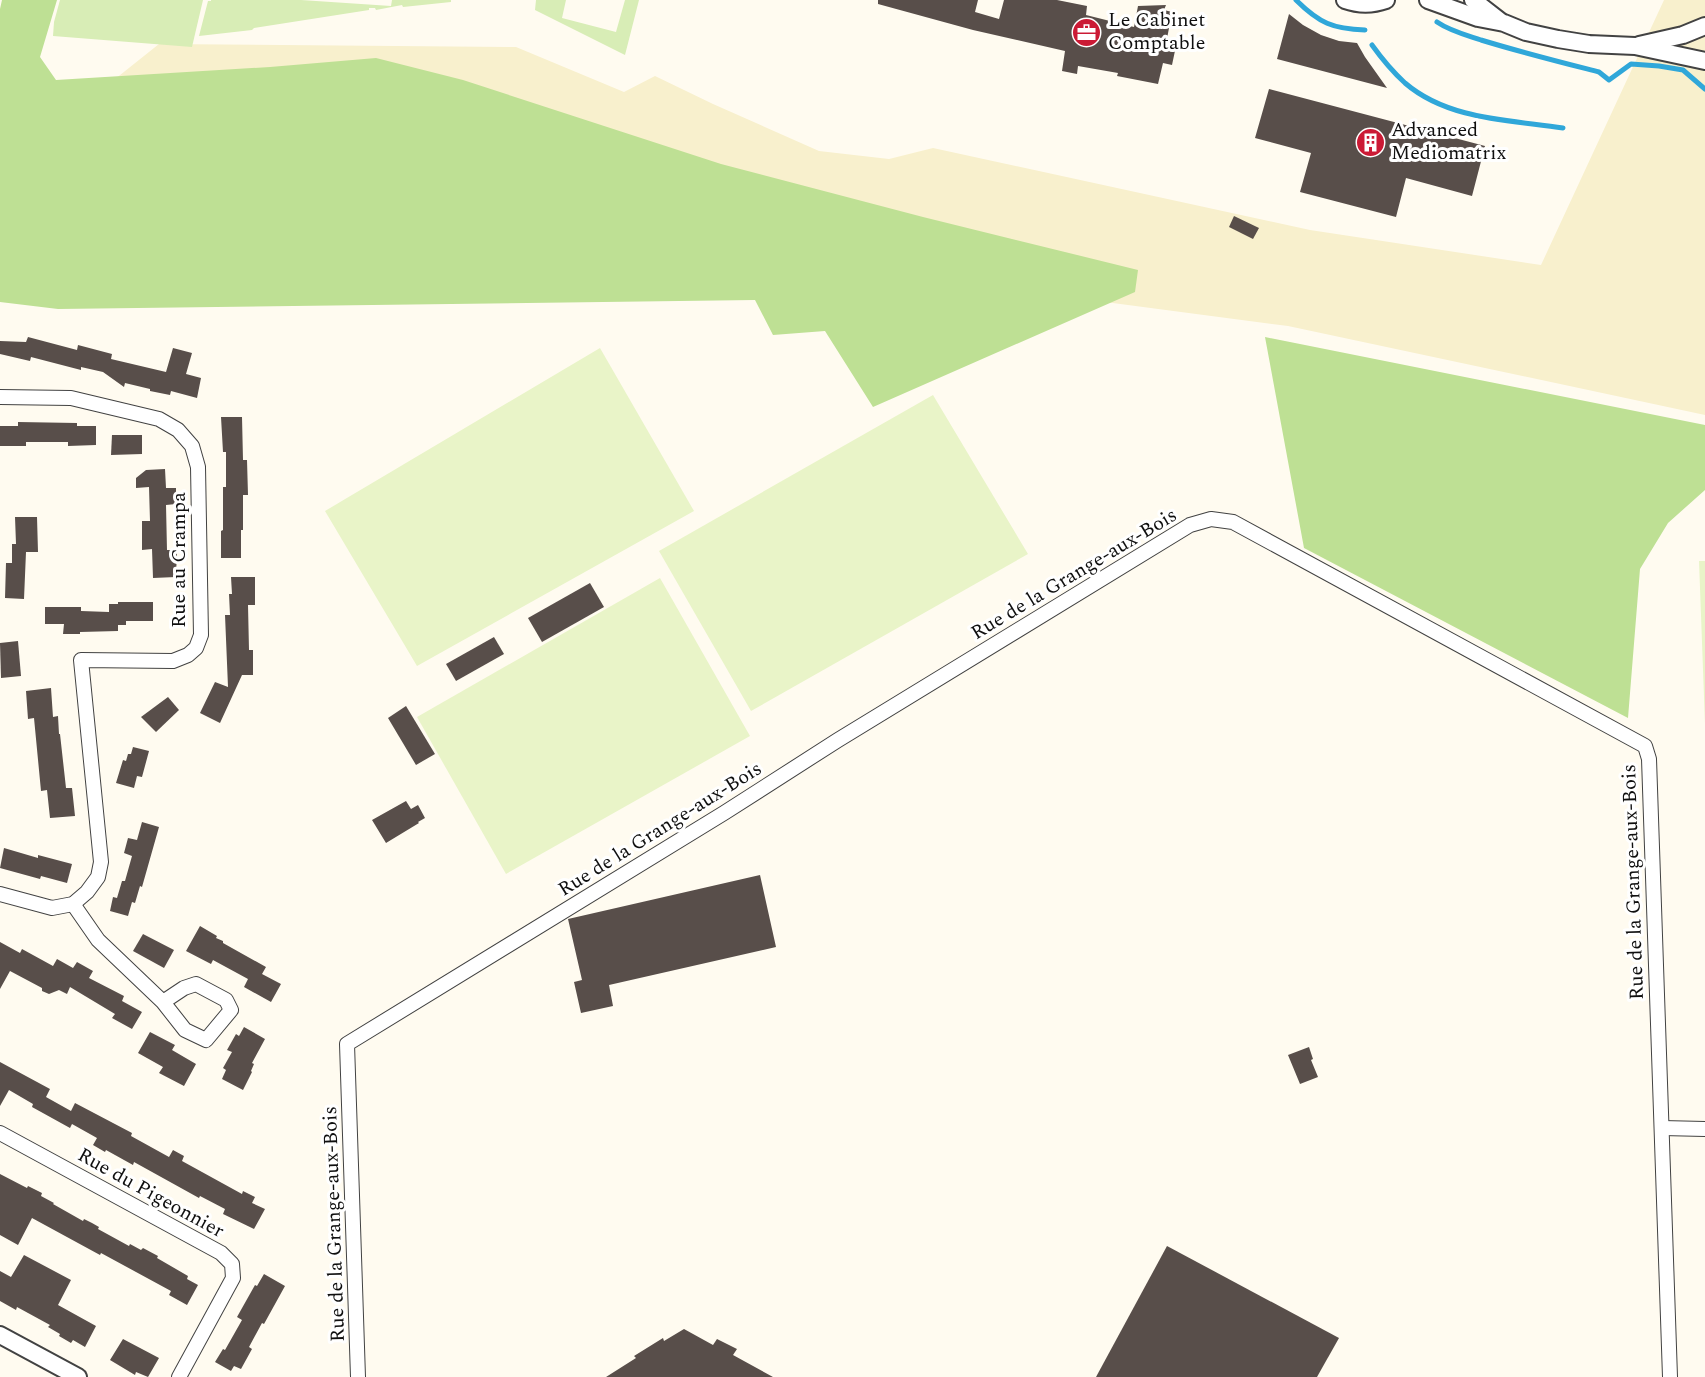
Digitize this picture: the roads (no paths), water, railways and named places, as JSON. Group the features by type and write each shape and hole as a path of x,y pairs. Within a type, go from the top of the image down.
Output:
{"street":[{"path":"1345,0 1359,4 1386,0"},
{"path":"1428,0 1526,32 1589,44 1635,46 1705,61"},
{"path":"1473,0 1504,23"},
{"path":"1635,46 1683,35 1705,26"},
{"name":"Rue au Crampa","path":"0,398 71,398 159,419 178,430 192,446 198,467 201,635 196,648 188,655 173,661 81,660 101,862 98,877 87,892 73,904"},
{"name":"Rue de la Grange-aux-Bois","path":"358,1377 347,1044 1180,531 1190,525 1211,519 1233,522 1646,746 1649,759 1670,1377"},
{"path":"0,894 52,908 73,904 98,940 163,1002 185,1030 206,1040 231,1010 226,1000 196,984 184,988 163,1002"},
{"path":"1662,1128 1705,1129"},
{"name":"Rue du Pigeonnier","path":"0,1133 221,1253 232,1264 233,1278 179,1377"},
{"path":"0,1335 78,1377"}],"waterway":[{"path":"1296,0 1327,23 1344,28 1365,30"},
{"path":"1437,22 1481,40 1599,72 1609,80 1631,64 1659,66 1683,70 1705,89"},
{"path":"1372,45 1405,83 1440,105 1501,120 1563,128"}],"place":[{"name":"Le Cabinet Comptable","path":"1087,32"},
{"name":"Advanced Mediomatrix","path":"1370,142"}]}
